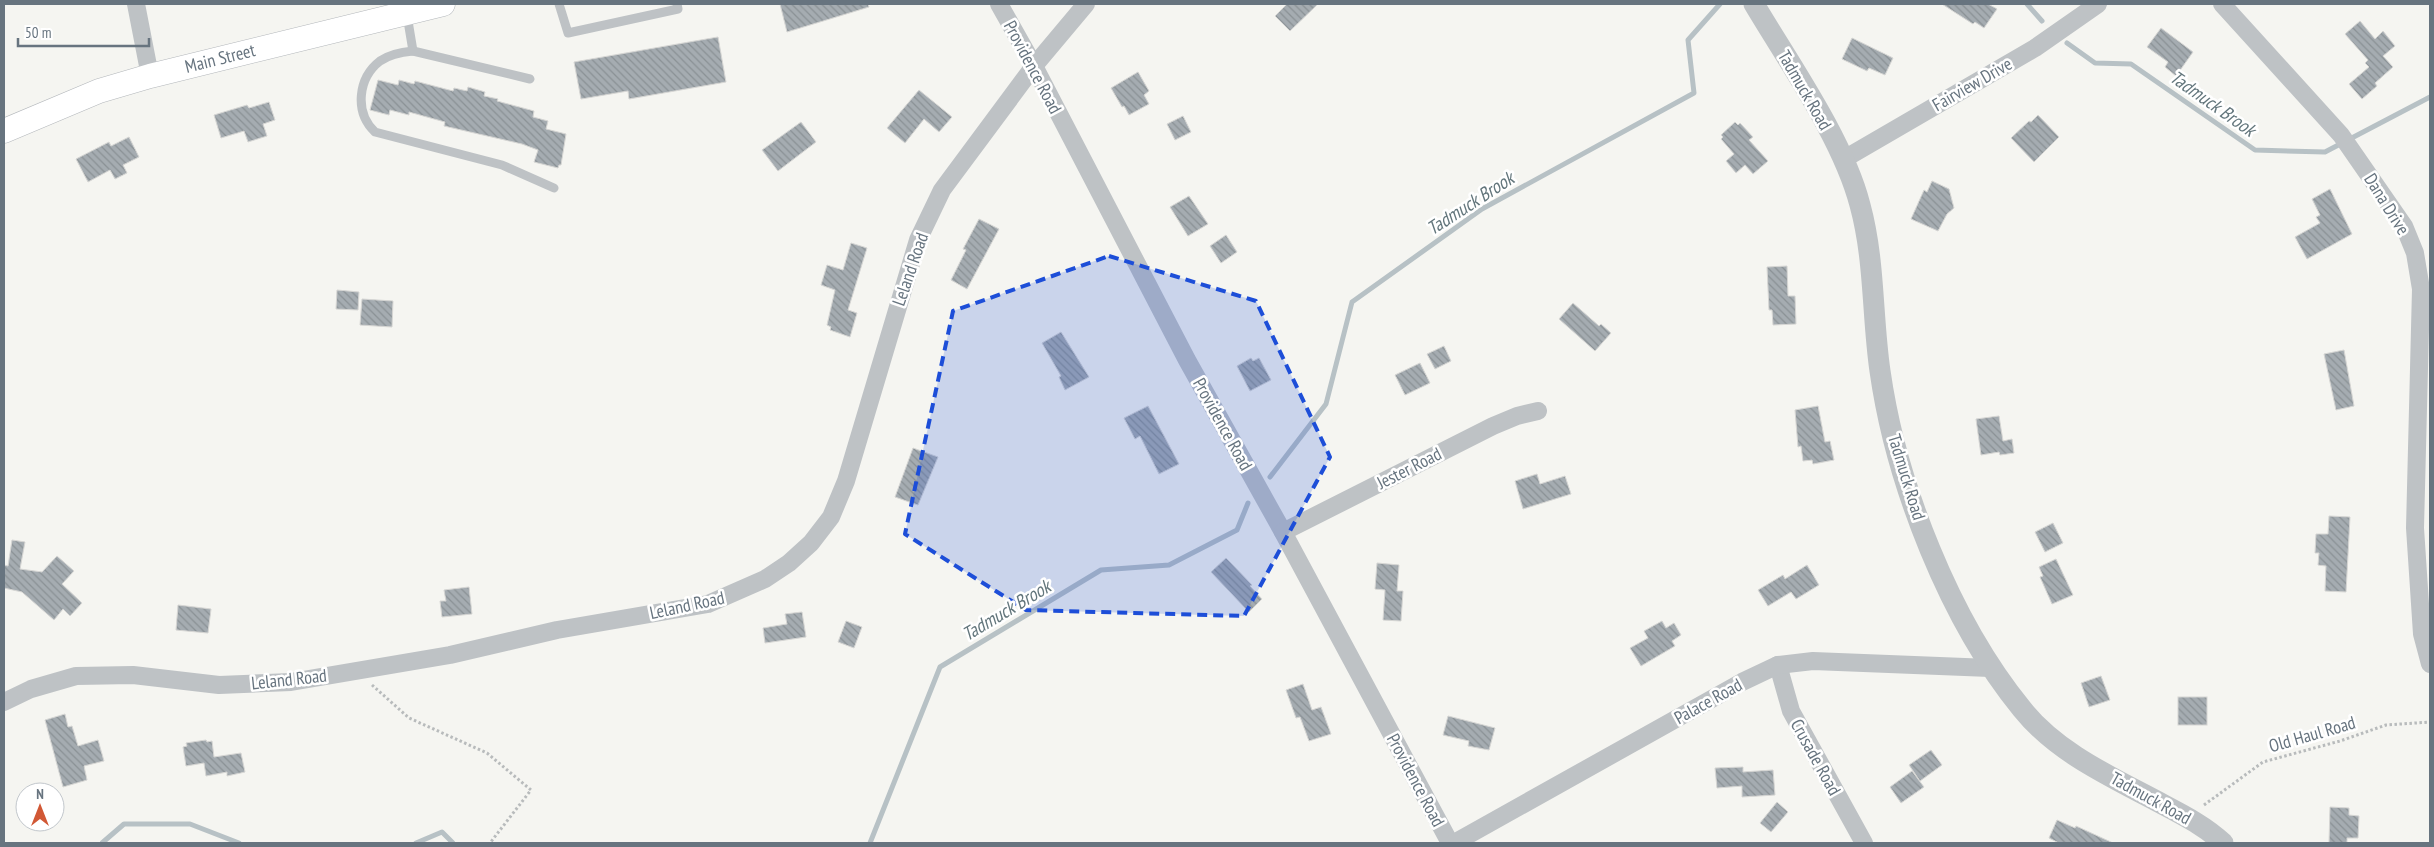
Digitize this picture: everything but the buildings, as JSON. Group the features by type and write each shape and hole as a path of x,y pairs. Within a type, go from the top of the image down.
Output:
{"main road":[{"name":"Main Street","path":"4,131 100,91 150,76 443,4"}],"street":[{"path":"136,4 150,76"},
{"name":"Providence Road","path":"999,4 1034,66 1187,360 1283,532 1450,843"},
{"name":"Leland Road","path":"4,702 31,688 76,676 133,675 219,685 291,682 450,655 557,630 708,604 765,579 789,563 811,543 831,517 846,480 918,240 948,182 1034,66 1086,4"},
{"name":"Tadmuck Road","path":"1754,4 1844,159 1860,204 1872,265 1880,373 1896,448 1940,576 1990,668 2024,712 2058,745 2098,770 2187,817 2223,843"},
{"name":"Fairview Drive","path":"1844,159 2035,48 2098,4"},
{"name":"Dana Drive","path":"2222,4 2341,135 2404,226 2415,253 2421,289 2425,353 2415,528 2422,634 2430,664"},
{"name":"Jester Road","path":"1283,532 1493,426 1517,416 1538,411"},
{"name":"Palace Road","path":"1454,843 1742,682 1778,666 1813,661 1990,668"},
{"name":"Crusade Road","path":"1778,666 1791,711 1864,843"}],"lane":[{"path":"560,4 568,33 678,9 677,4"},
{"path":"406,12 413,50"},
{"path":"530,79 413,50 396,53 382,60 368,72 362,90 361,111 366,123 375,132 502,165 554,188"}],"path":[{"path":"356,671 409,718 487,753 531,790 490,843"},
{"name":"Old Haul Road","path":"2187,817 2263,762 2340,741 2386,725 2430,722"}],"highlighted area":[{"path":"1109,256 1256,301 1330,457 1244,616 1026,610 905,534 953,311"}],"waterway":[{"name":"Tadmuck Brook","path":"1270,477 1326,404 1352,302 1482,209 1694,93 1688,40 1720,4"},
{"name":"Tadmuck Brook","path":"2027,4 2042,21"},
{"name":"Tadmuck Brook","path":"2067,43 2095,63 2131,64 2255,150 2325,152 2430,97"},
{"name":"Tadmuck Brook","path":"870,843 940,667 1101,570 1169,565 1237,530 1248,503"},
{"path":"102,843 124,824 190,824 239,843"},
{"path":"416,843 442,832 453,843"}]}
